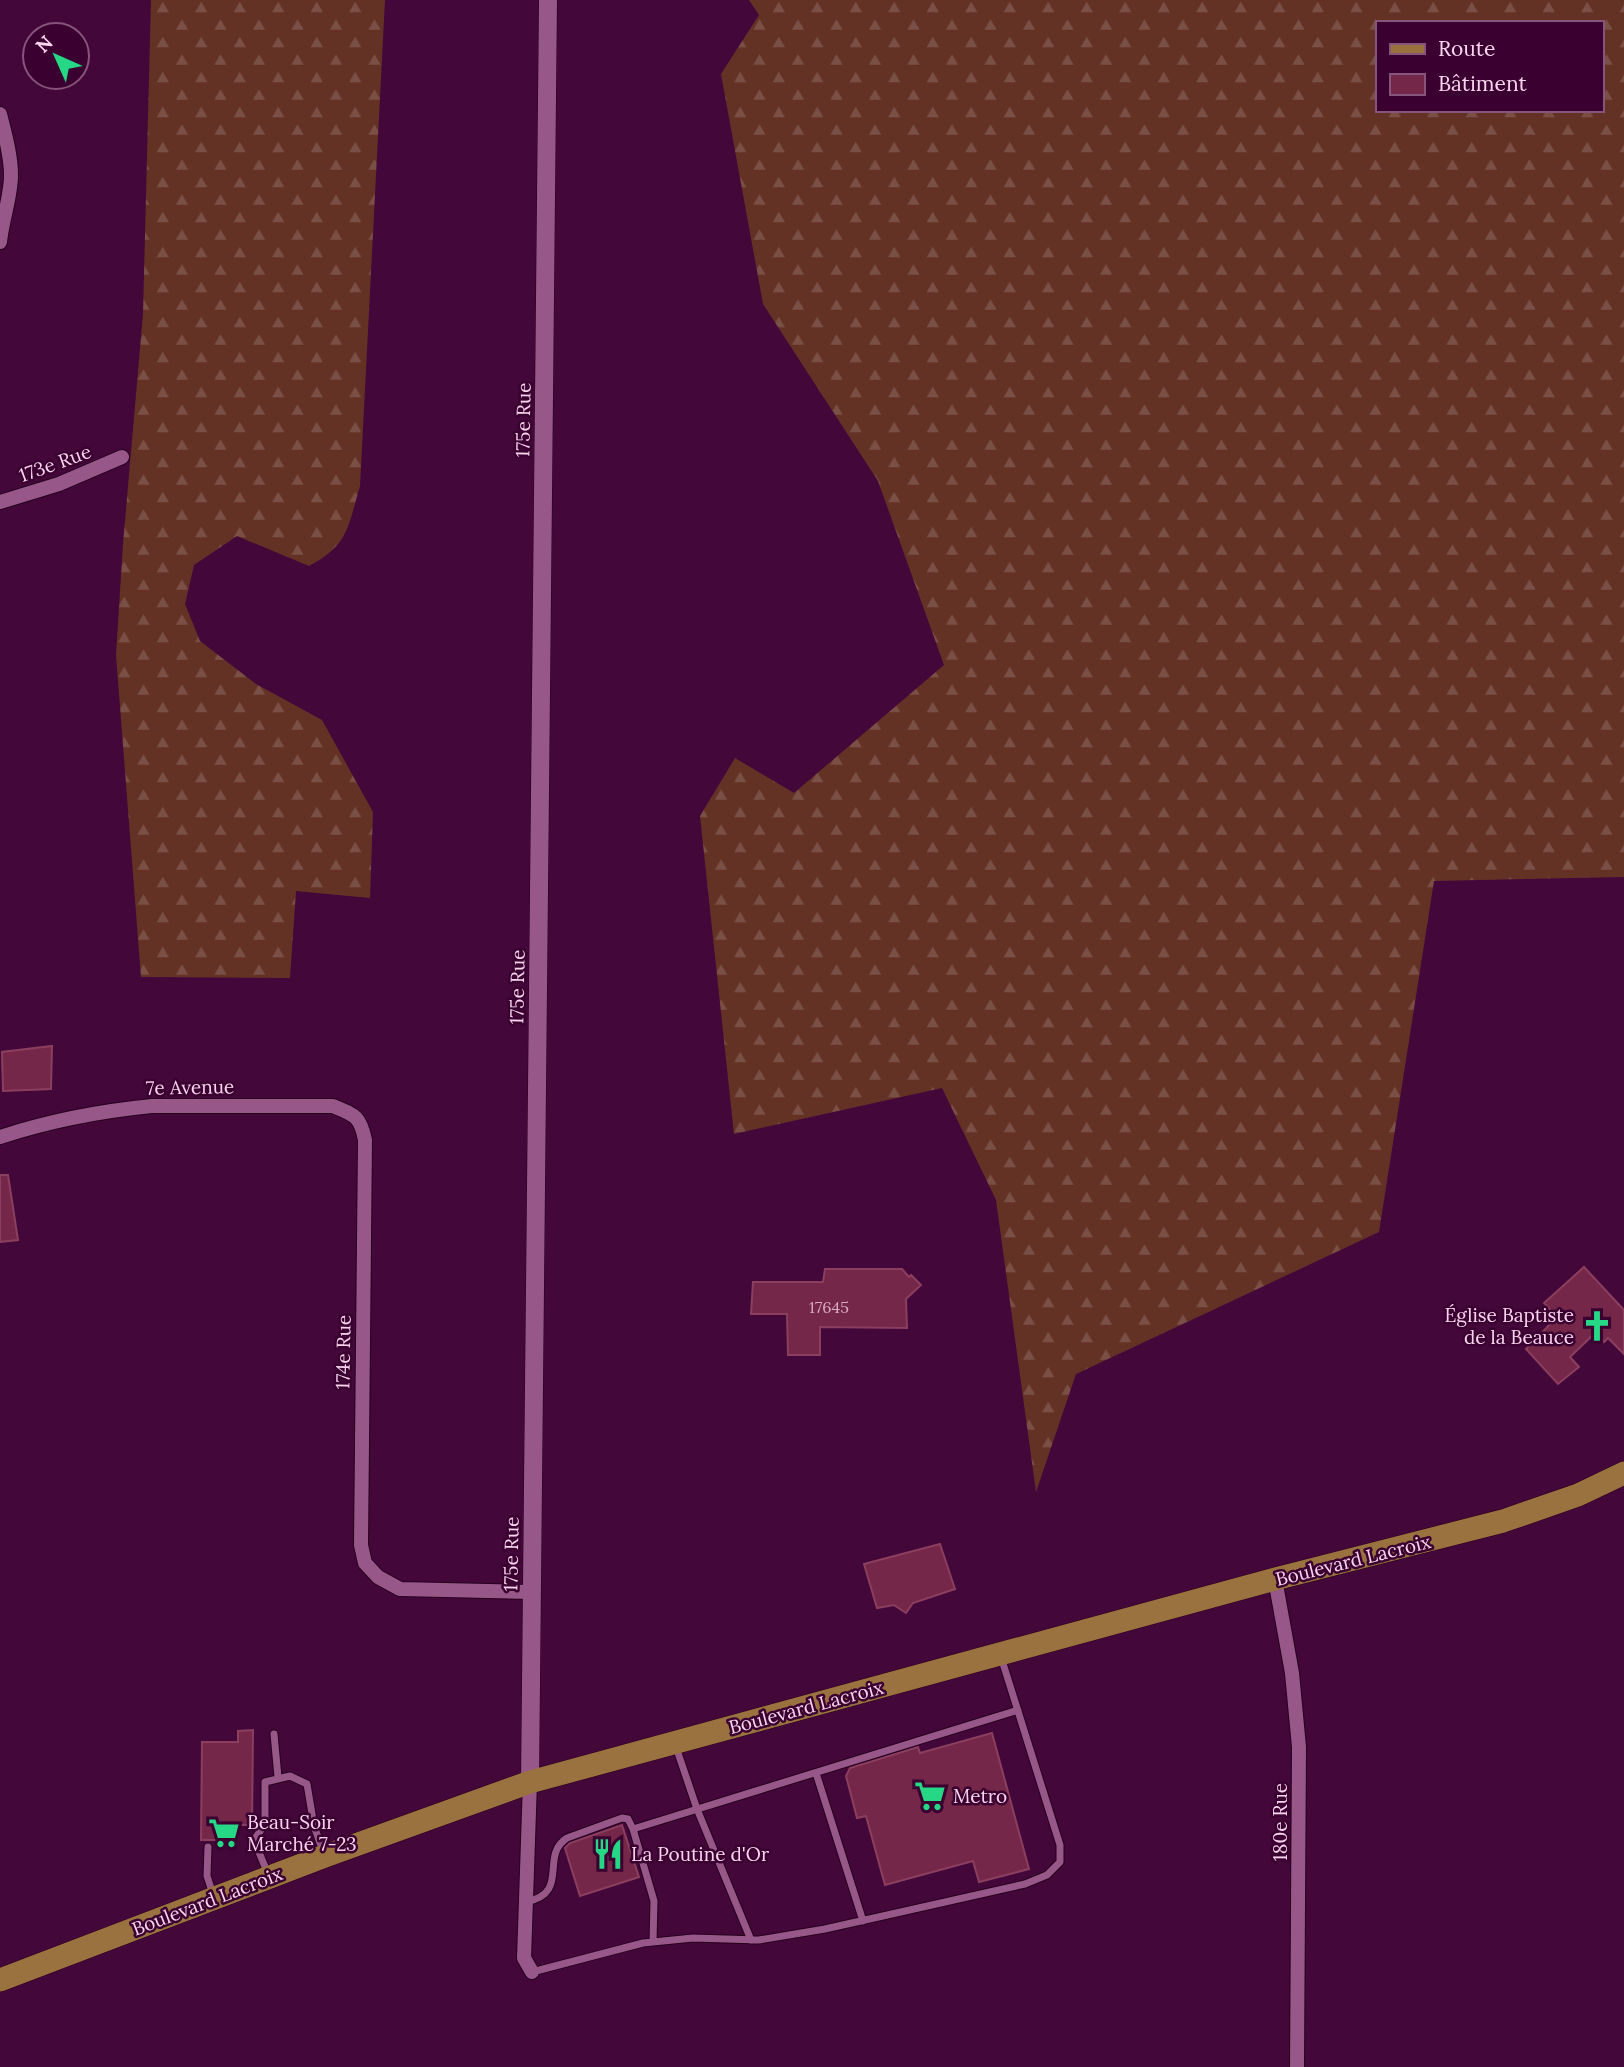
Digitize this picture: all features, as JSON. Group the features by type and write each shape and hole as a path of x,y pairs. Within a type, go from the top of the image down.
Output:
{"main road":[{"name":"Boulevard Lacroix","path":"0,1980 325,1856 530,1782 1275,1579 1503,1521 1578,1495 1624,1473"}],"street":[{"name":"175e Rue","path":"532,1972 524,1958 530,1782 548,0"},
{"path":"0,114 11,176 0,242"},
{"name":"173e Rue","path":"0,502 59,484 122,457"},
{"name":"7e Avenue","path":"0,1137 45,1124 152,1106 333,1106 349,1112 361,1122 365,1140"},
{"name":"174e Rue","path":"365,1140 361,1545 365,1563 378,1577 400,1588 531,1592"},
{"name":"180e Rue","path":"1275,1579 1292,1673 1299,1747 1297,2067"}],"lane":[{"path":"532,1972 653,1942 693,1938 751,1940 812,1931 1025,1884 1047,1875 1060,1862 1060,1844 1000,1654"},
{"path":"633,1829 1018,1710"},
{"path":"274,1734 278,1777"},
{"path":"675,1743 697,1809 751,1940"},
{"path":"816,1773 863,1921"},
{"path":"270,1877 254,1840 265,1824 265,1782 278,1777 290,1776 307,1784 314,1826 325,1856"},
{"path":"526,1902 549,1892 556,1851 562,1841 622,1818 628,1819 654,1901 653,1942"},
{"path":"208,1847 207,1876 215,1898"}],"green space":[{"path":"151,0 385,0 360,486 349,523 340,542 309,566 237,536 194,565 185,604 200,641 256,684 322,720 373,812 370,898 296,891 290,978 141,977 116,655 143,314"},
{"path":"749,0 1624,0 1624,877 1434,881 1379,1232 1076,1374 1036,1492 996,1200 942,1088 734,1134 700,816 735,758 794,793 944,665 878,481 763,304 721,74 759,15"}],"building":[{"path":"52,1046 51,1089 3,1091 2,1052"},
{"path":"0,1175 8,1175 18,1240 0,1242"},
{"name":"Église Baptiste de la Beauce","path":"1584,1267 1624,1310 1624,1354 1608,1338 1604,1342 1595,1333 1570,1357 1579,1367 1558,1384 1526,1349 1557,1317 1544,1303"},
{"path":"825,1269 902,1269 909,1277 911,1275 921,1285 906,1299 907,1328 820,1327 820,1355 788,1355 787,1314 751,1314 753,1282 823,1282"},
{"path":"940,1544 955,1589 913,1603 906,1613 894,1605 877,1608 864,1564"},
{"path":"253,1730 252,1825 232,1825 232,1840 201,1840 202,1742 238,1742 238,1731"},
{"name":"Metro","path":"992,1733 1029,1869 979,1882 973,1861 885,1885 866,1816 857,1818 846,1776 850,1768 918,1747 920,1753"},
{"path":"622,1825 639,1877 580,1896 565,1848 570,1843"}],"place":[{"name":"Église Baptiste de la Beauce","path":"1597,1326"},
{"name":"Metro","path":"930,1796"},
{"name":"Beau-Soir Marché 7-23","path":"224,1833"},
{"name":"La Poutine d'Or","path":"608,1854"}]}
